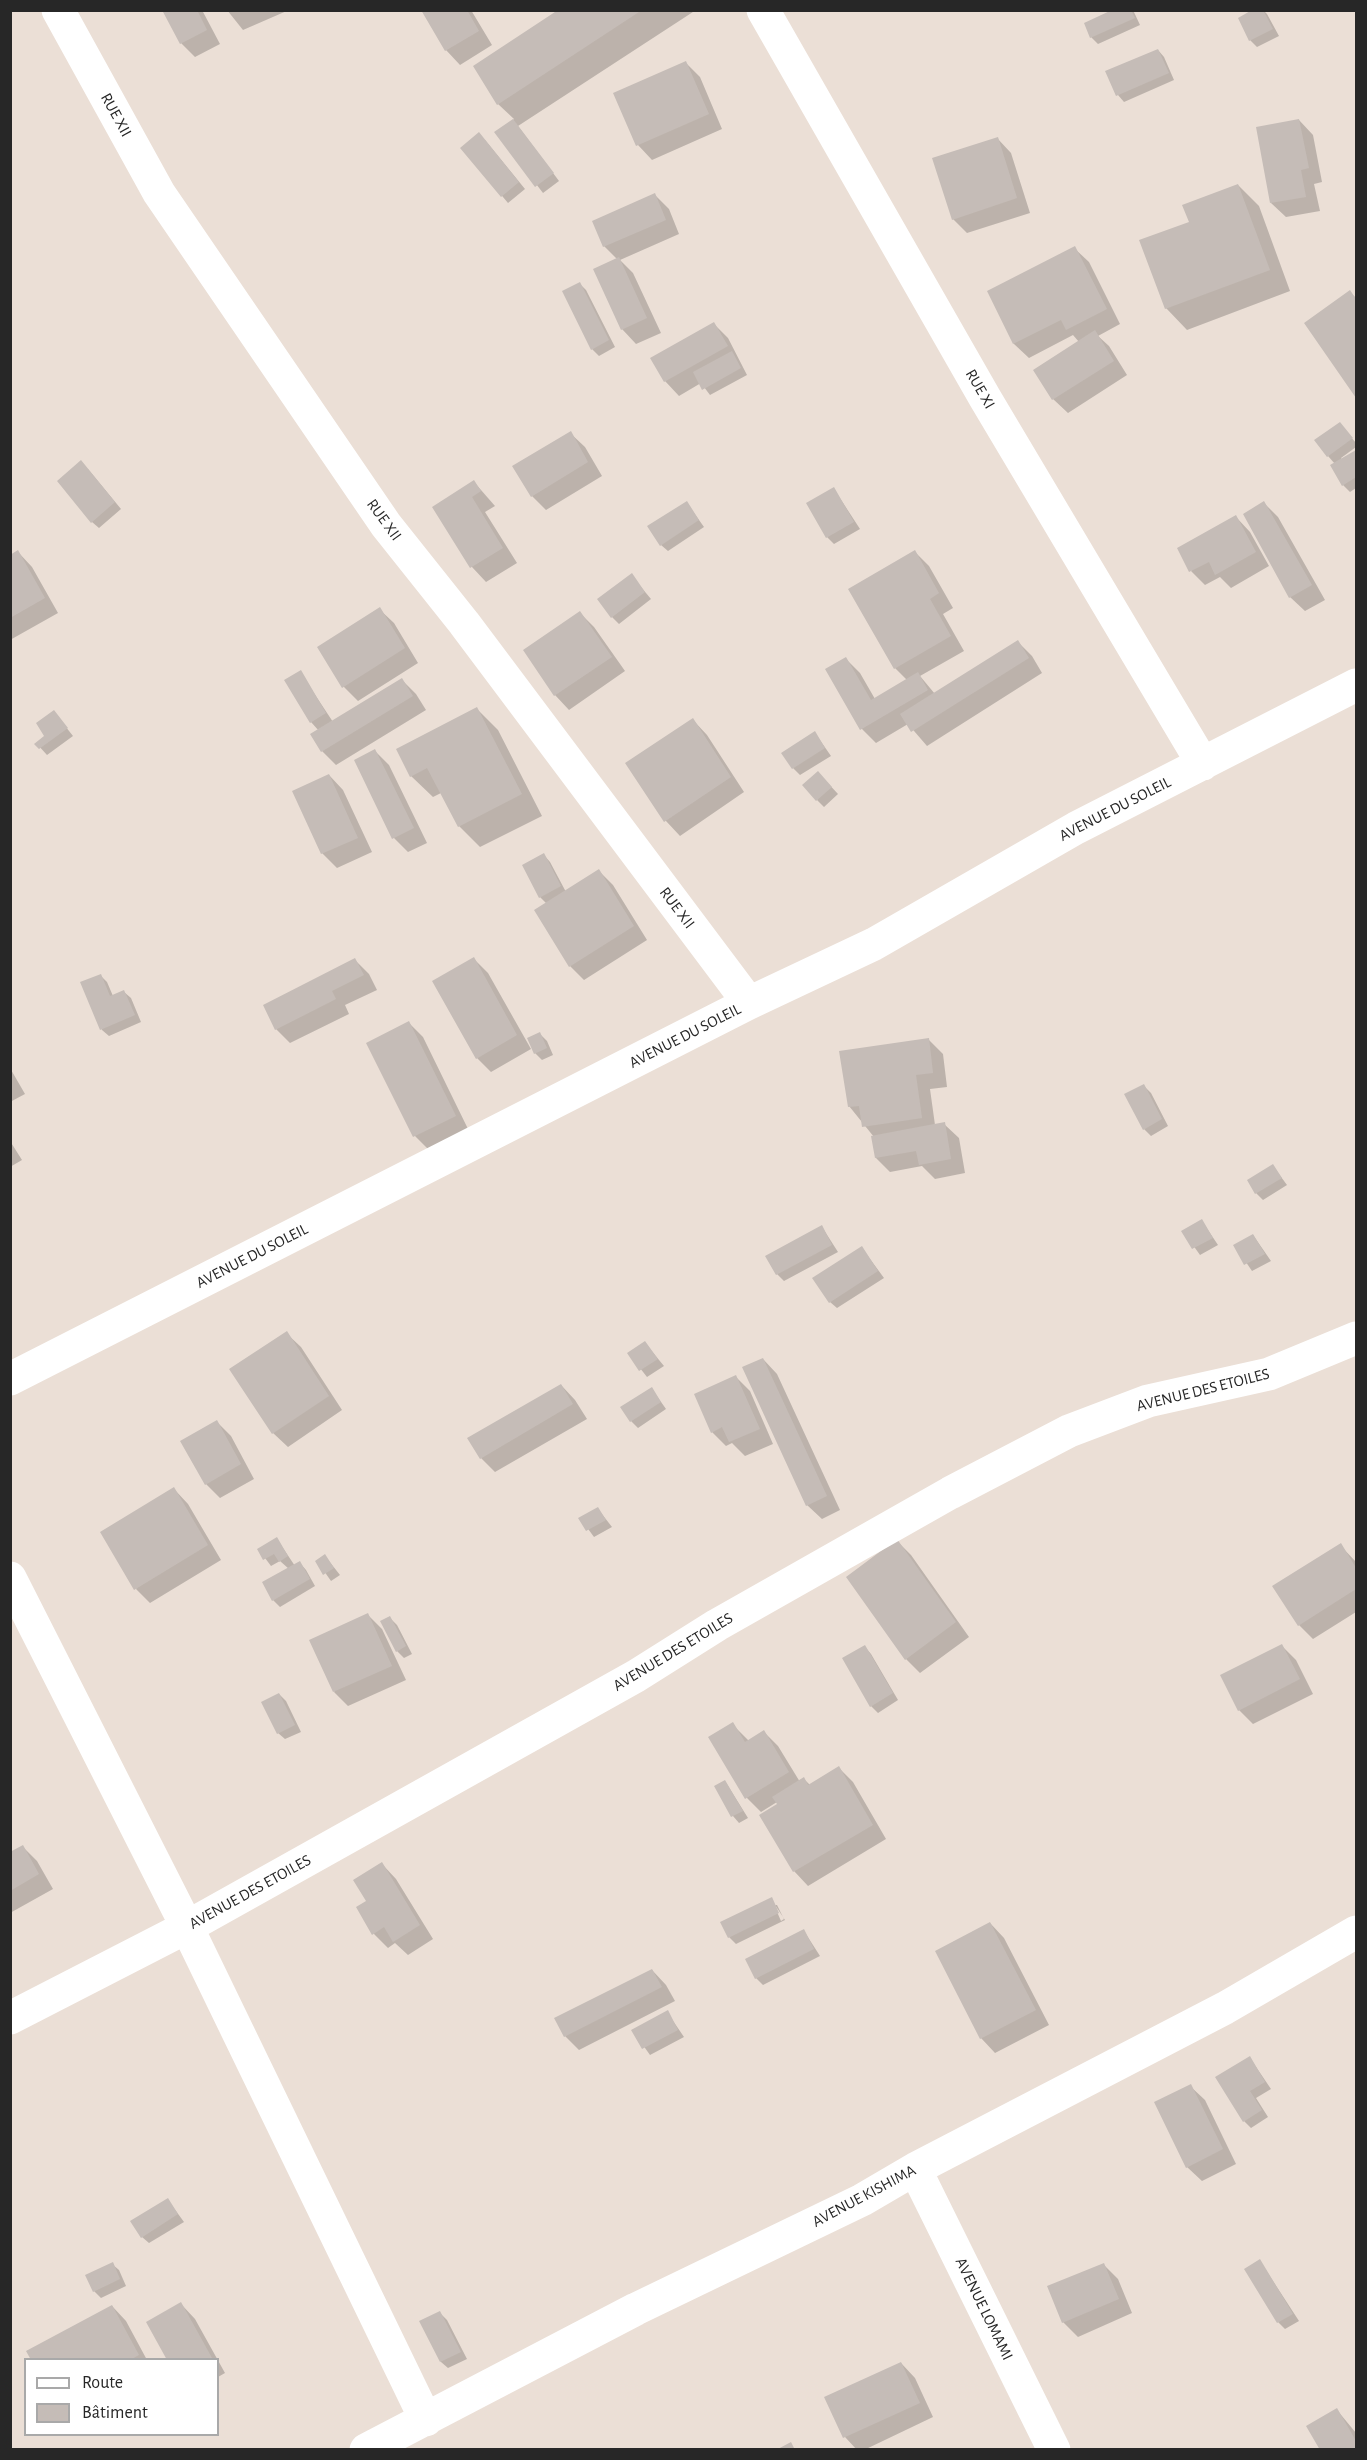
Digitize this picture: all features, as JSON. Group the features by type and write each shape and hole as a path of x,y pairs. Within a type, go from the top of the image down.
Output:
{"street":[{"name":"RUE XII","path":"58,10 159,193 386,525 464,623 749,1003"},
{"name":"RUE XI","path":"763,10 985,398 1203,764"},
{"name":"AVENUE DU SOLEIL","path":"10,1379 749,1003 874,944 1076,828 1356,685"},
{"name":"AVENUE DES ETOILES","path":"10,2018 188,1927 636,1676 717,1626 940,1499 1070,1431 1148,1401 1269,1374 1356,1338"},
{"path":"10,1578 188,1927 426,2420"},
{"name":"AVENUE KISHIMA","path":"383,2446 426,2420 636,2309 862,2200 915,2169 1225,2008 1356,1932"},
{"name":"AVENUE LOMAMI","path":"915,2169 1054,2450"}],"building":[{"path":"162,10 197,10 207,30 180,44"},
{"path":"421,10 467,10 479,31 445,51"},
{"path":"558,10 642,10 497,105 473,66"},
{"path":"1112,10 1131,10 1135,18 1090,38 1084,23"},
{"path":"1252,10 1263,10 1273,29 1249,41 1238,18"},
{"path":"1158,49 1169,73 1116,96 1105,71"},
{"path":"686,61 709,114 636,146 613,93"},
{"path":"513,119 554,173 535,187 494,132"},
{"path":"1299,119 1309,168 1301,170 1306,197 1270,203 1256,127"},
{"path":"479,132 519,182 501,197 460,148"},
{"path":"998,137 1017,198 952,220 932,158"},
{"path":"1238,184 1270,270 1165,309 1139,240 1189,222 1182,205"},
{"path":"655,193 666,220 603,247 592,221"},
{"path":"1075,246 1107,309 1066,330 1061,320 1013,344 987,291"},
{"path":"619,257 647,318 621,330 593,269"},
{"path":"580,282 609,340 591,350 562,291"},
{"path":"1350,290 1356,299 1356,398 1304,323"},
{"path":"714,322 728,346 664,382 650,358"},
{"path":"1095,330 1114,361 1052,400 1033,370"},
{"path":"732,351 741,368 702,390 693,372"},
{"path":"1340,422 1353,438 1327,457 1314,440"},
{"path":"571,431 588,462 531,497 512,466"},
{"path":"1356,450 1356,477 1342,486 1330,465"},
{"path":"81,460 115,502 91,523 57,481"},
{"path":"474,480 481,491 472,497 503,548 470,568 432,507"},
{"path":"834,487 854,522 826,538 806,503"},
{"path":"687,501 699,520 660,546 647,526"},
{"path":"1264,501 1312,585 1289,598 1243,514"},
{"path":"1236,515 1256,552 1215,575 1209,562 1189,572 1177,548"},
{"path":"18,550 45,598 10,618 10,555"},
{"path":"915,550 939,593 930,599 951,636 894,669 848,589"},
{"path":"632,573 645,592 611,618 597,599"},
{"path":"380,607 405,648 342,688 317,647"},
{"path":"580,611 612,657 554,696 523,650"},
{"path":"1018,640 1029,658 911,732 900,714"},
{"path":"846,657 871,700 918,672 928,690 860,730 825,669"},
{"path":"301,670 326,713 310,723 284,680"},
{"path":"402,678 413,696 321,752 310,734"},
{"path":"477,707 522,794 458,827 427,768 410,777 396,749"},
{"path":"54,710 68,728 39,749 34,744 44,736 36,723"},
{"path":"693,718 731,777 664,822 625,763"},
{"path":"815,731 825,748 792,769 781,753"},
{"path":"375,749 414,828 392,839 354,760"},
{"path":"818,771 832,787 816,801 802,785"},
{"path":"329,774 358,838 321,854 292,791"},
{"path":"544,853 561,886 539,898 522,865"},
{"path":"599,869 634,926 569,967 534,910"},
{"path":"474,957 517,1035 476,1059 432,981"},
{"path":"355,958 364,975 332,991 336,999 275,1030 263,1005"},
{"path":"101,974 110,996 124,990 135,1015 100,1030 80,982"},
{"path":"409,1021 456,1116 413,1137 366,1043"},
{"path":"540,1032 547,1048 534,1054 527,1038"},
{"path":"929,1038 933,1073 916,1075 922,1118 862,1127 859,1106 848,1107 839,1051"},
{"path":"1144,1084 1162,1119 1143,1130 1124,1094"},
{"path":"945,1122 951,1159 919,1165 916,1151 875,1158 871,1136"},
{"path":"1273,1164 1282,1178 1255,1194 1247,1180"},
{"path":"1202,1219 1213,1238 1192,1249 1181,1231"},
{"path":"822,1225 832,1245 776,1275 765,1256"},
{"path":"1253,1234 1265,1254 1244,1265 1233,1245"},
{"path":"862,1246 878,1271 829,1303 812,1278"},
{"path":"287,1331 329,1396 272,1434 229,1369"},
{"path":"645,1341 658,1359 639,1371 627,1353"},
{"path":"763,1358 827,1496 806,1506 742,1367"},
{"path":"736,1375 760,1429 729,1442 722,1427 711,1433 694,1394"},
{"path":"561,1384 573,1404 480,1459 467,1438"},
{"path":"652,1387 661,1402 630,1422 620,1407"},
{"path":"217,1420 241,1464 205,1485 180,1441"},
{"path":"174,1487 208,1545 134,1590 100,1532"},
{"path":"598,1507 606,1520 586,1531 578,1518"},
{"path":"277,1537 288,1556 279,1562 274,1554 263,1560 257,1549"},
{"path":"897,1539 956,1622 905,1660 846,1577"},
{"path":"1341,1543 1356,1568 1356,1589 1298,1626 1272,1586"},
{"path":"325,1554 334,1568 323,1575 315,1561"},
{"path":"300,1561 310,1579 272,1601 262,1582"},
{"path":"368,1613 392,1666 333,1692 309,1640"},
{"path":"390,1616 406,1646 396,1652 380,1621"},
{"path":"1282,1644 1300,1679 1238,1711 1220,1675"},
{"path":"865,1645 893,1693 870,1707 842,1658"},
{"path":"279,1693 295,1725 277,1734 261,1702"},
{"path":"733,1722 745,1742 764,1730 789,1772 745,1799 708,1737"},
{"path":"839,1766 873,1825 793,1872 759,1815 777,1804 772,1797 804,1777 808,1785"},
{"path":"725,1780 743,1811 731,1817 714,1786"},
{"path":"23,1845 39,1874 10,1891 10,1852"},
{"path":"382,1862 420,1925 393,1942 384,1927 372,1935 356,1907 366,1901 353,1880"},
{"path":"772,1897 779,1913 728,1938 720,1922"},
{"path":"990,1922 1036,2010 980,2039 935,1951"},
{"path":"804,1929 814,1949 755,1979 745,1959"},
{"path":"652,1969 662,1987 564,2037 554,2018"},
{"path":"668,2010 678,2030 642,2049 631,2030"},
{"path":"1250,2056 1265,2082 1250,2091 1262,2110 1243,2122 1215,2077"},
{"path":"1191,2084 1223,2149 1186,2168 1154,2102"},
{"path":"168,2198 178,2214 141,2238 130,2221"},
{"path":"1260,2259 1293,2314 1277,2323 1244,2269"},
{"path":"113,2262 120,2279 93,2292 85,2275"},
{"path":"1104,2263 1119,2299 1062,2323 1047,2286"},
{"path":"181,2302 212,2358 166,2358 146,2322"},
{"path":"112,2305 139,2355 134,2358 30,2358 26,2351"},
{"path":"440,2311 461,2352 440,2362 419,2321"},
{"path":"901,2362 920,2403 843,2438 824,2397"},
{"path":"1337,2408 1356,2441 1356,2450 1320,2450 1306,2426"},
{"path":"791,2442 795,2450 776,2450"}]}
